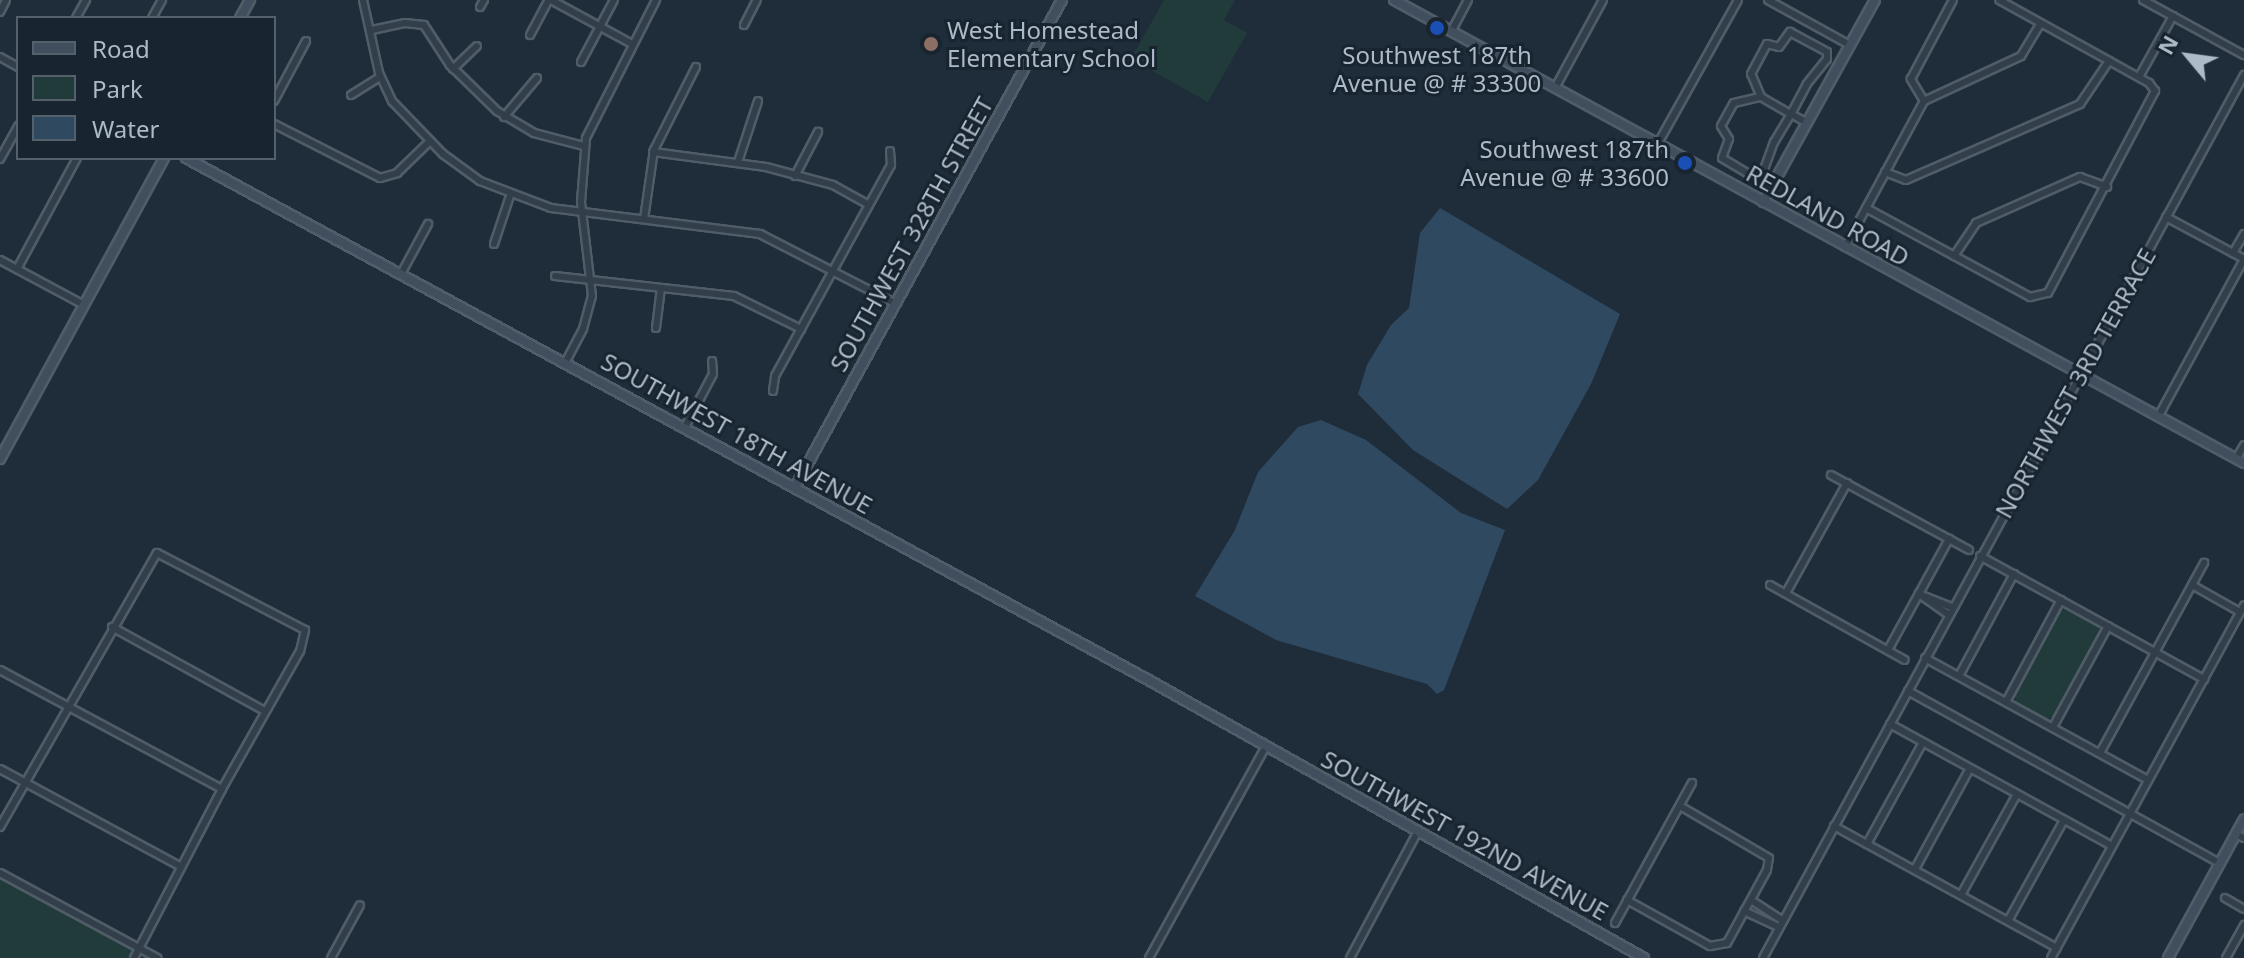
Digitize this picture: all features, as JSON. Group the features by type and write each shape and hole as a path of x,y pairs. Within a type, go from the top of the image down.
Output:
{"street":[{"path":"0,12 6,0"},
{"path":"363,0 380,77 395,105 467,173 510,196 582,212 754,232 896,304"},
{"path":"530,35 550,0 632,44"},
{"path":"581,62 614,0"},
{"path":"565,363 585,323 592,280 582,212 584,146 656,0"},
{"path":"744,25 757,0"},
{"name":"SOUTHWEST 328TH STREET","path":"795,487 1062,0"},
{"name":"REDLAND ROAD","path":"1394,0 2240,461"},
{"path":"1451,32 1468,0"},
{"path":"1554,88 1603,0"},
{"path":"1657,145 1738,0"},
{"path":"1768,0 1850,45"},
{"path":"1763,202 1875,0"},
{"path":"1924,101 1911,79 1953,0"},
{"path":"1866,208 2030,297 2041,298 2107,187 2155,91 2139,77 1999,0"},
{"path":"2143,0 2244,55"},
{"path":"2139,77 2173,16"},
{"path":"372,30 405,23 424,25 453,69 504,117 545,137 584,146"},
{"path":"1845,247 1924,101 2018,58 2040,24"},
{"path":"1761,97 1738,100 1721,126 1729,139 1722,158 1747,173 1763,173 1791,114 1827,59 1824,49 1790,32 1781,46 1767,44 1751,74 1761,97 1791,114 1807,123"},
{"path":"276,97 306,41"},
{"path":"453,69 477,46"},
{"path":"0,57 15,65"},
{"path":"1885,172 1906,180 2080,104 2109,61"},
{"path":"644,219 653,152 696,67"},
{"name":"NORTHWEST 3RD TERRACE","path":"1781,924 2244,75"},
{"path":"351,95 380,77"},
{"path":"504,117 537,78"},
{"path":"738,162 758,101"},
{"path":"276,125 384,178 430,141"},
{"path":"0,159 16,130"},
{"path":"795,176 818,132"},
{"path":"773,391 775,376 891,165 890,151"},
{"path":"653,152 738,162 833,185 869,205"},
{"path":"17,269 76,160"},
{"path":"0,459 163,160"},
{"name":"SOUTHWEST 18TH AVENUE","path":"190,160 1266,746"},
{"path":"1954,256 1976,223 2080,177 2107,187"},
{"path":"494,244 510,196"},
{"path":"2158,417 2244,259 2166,217"},
{"path":"401,274 428,224"},
{"path":"2233,253 2244,234"},
{"path":"0,260 84,305"},
{"path":"555,276 741,298 801,329"},
{"path":"656,328 661,288"},
{"path":"685,427 713,374 712,361"},
{"path":"2240,461 2244,445"},
{"path":"1831,475 1969,550"},
{"path":"1786,593 1847,483"},
{"path":"1888,650 1949,539"},
{"path":"0,827 151,558 160,553 305,630 300,651 222,789 134,958"},
{"path":"1980,556 2204,679"},
{"path":"2100,753 2204,563"},
{"path":"1959,676 2014,574"},
{"path":"1770,585 1905,660"},
{"path":"2051,958 2242,608 2192,585"},
{"path":"1919,594 1951,612"},
{"path":"2006,702 2061,600"},
{"path":"2053,727 2108,626"},
{"path":"112,627 265,711"},
{"path":"1925,658 2148,780"},
{"path":"0,670 222,789"},
{"path":"1908,691 2220,863"},
{"path":"1890,724 2112,846"},
{"path":"1867,844 1923,742"},
{"path":"1149,958 1266,746"},
{"name":"SOUTHWEST 192ND AVENUE","path":"1266,746 1644,958"},
{"path":"1915,869 1970,768"},
{"path":"0,769 181,867"},
{"path":"1615,923 1692,783"},
{"path":"1961,895 2017,794"},
{"path":"1627,900 1717,947 1727,943 1767,870 1765,852 1680,806"},
{"path":"2168,958 2220,863 2240,836 2244,819"},
{"path":"2008,921 2064,820"},
{"path":"1834,826 2057,948"},
{"path":"1350,958 1418,831"},
{"path":"0,873 157,958"},
{"path":"2225,898 2244,909"},
{"path":"1751,900 1765,907 1781,924"},
{"path":"331,958 360,905"},
{"path":"1759,918 1765,907"},
{"path":"1744,911 1781,924"},
{"path":"1763,958 1781,924"},
{"path":"2226,958 2244,925"}],"green space":[{"path":"1164,0 1235,0 1224,20 1247,33 1208,102 1131,59"},
{"path":"2069,608 2098,625 2100,635 2055,715 2046,720 2017,704 2014,693 2058,612"},
{"path":"0,877 131,946 131,958 0,958"}],"water":[{"path":"1440,208 1620,314 1591,384 1538,480 1507,509 1413,450 1358,394 1367,365 1391,325 1409,308 1420,233"},
{"path":"1321,420 1366,440 1461,513 1505,530 1444,690 1437,694 1427,684 1276,640 1195,596 1235,530 1258,472 1298,427"}],"place":[{"name":"Southwest 187th Avenue @ # 33300","path":"1437,28"},
{"name":"West Homestead Elementary School","path":"931,44"},
{"name":"Southwest 187th Avenue @ # 33600","path":"1685,163"}]}
